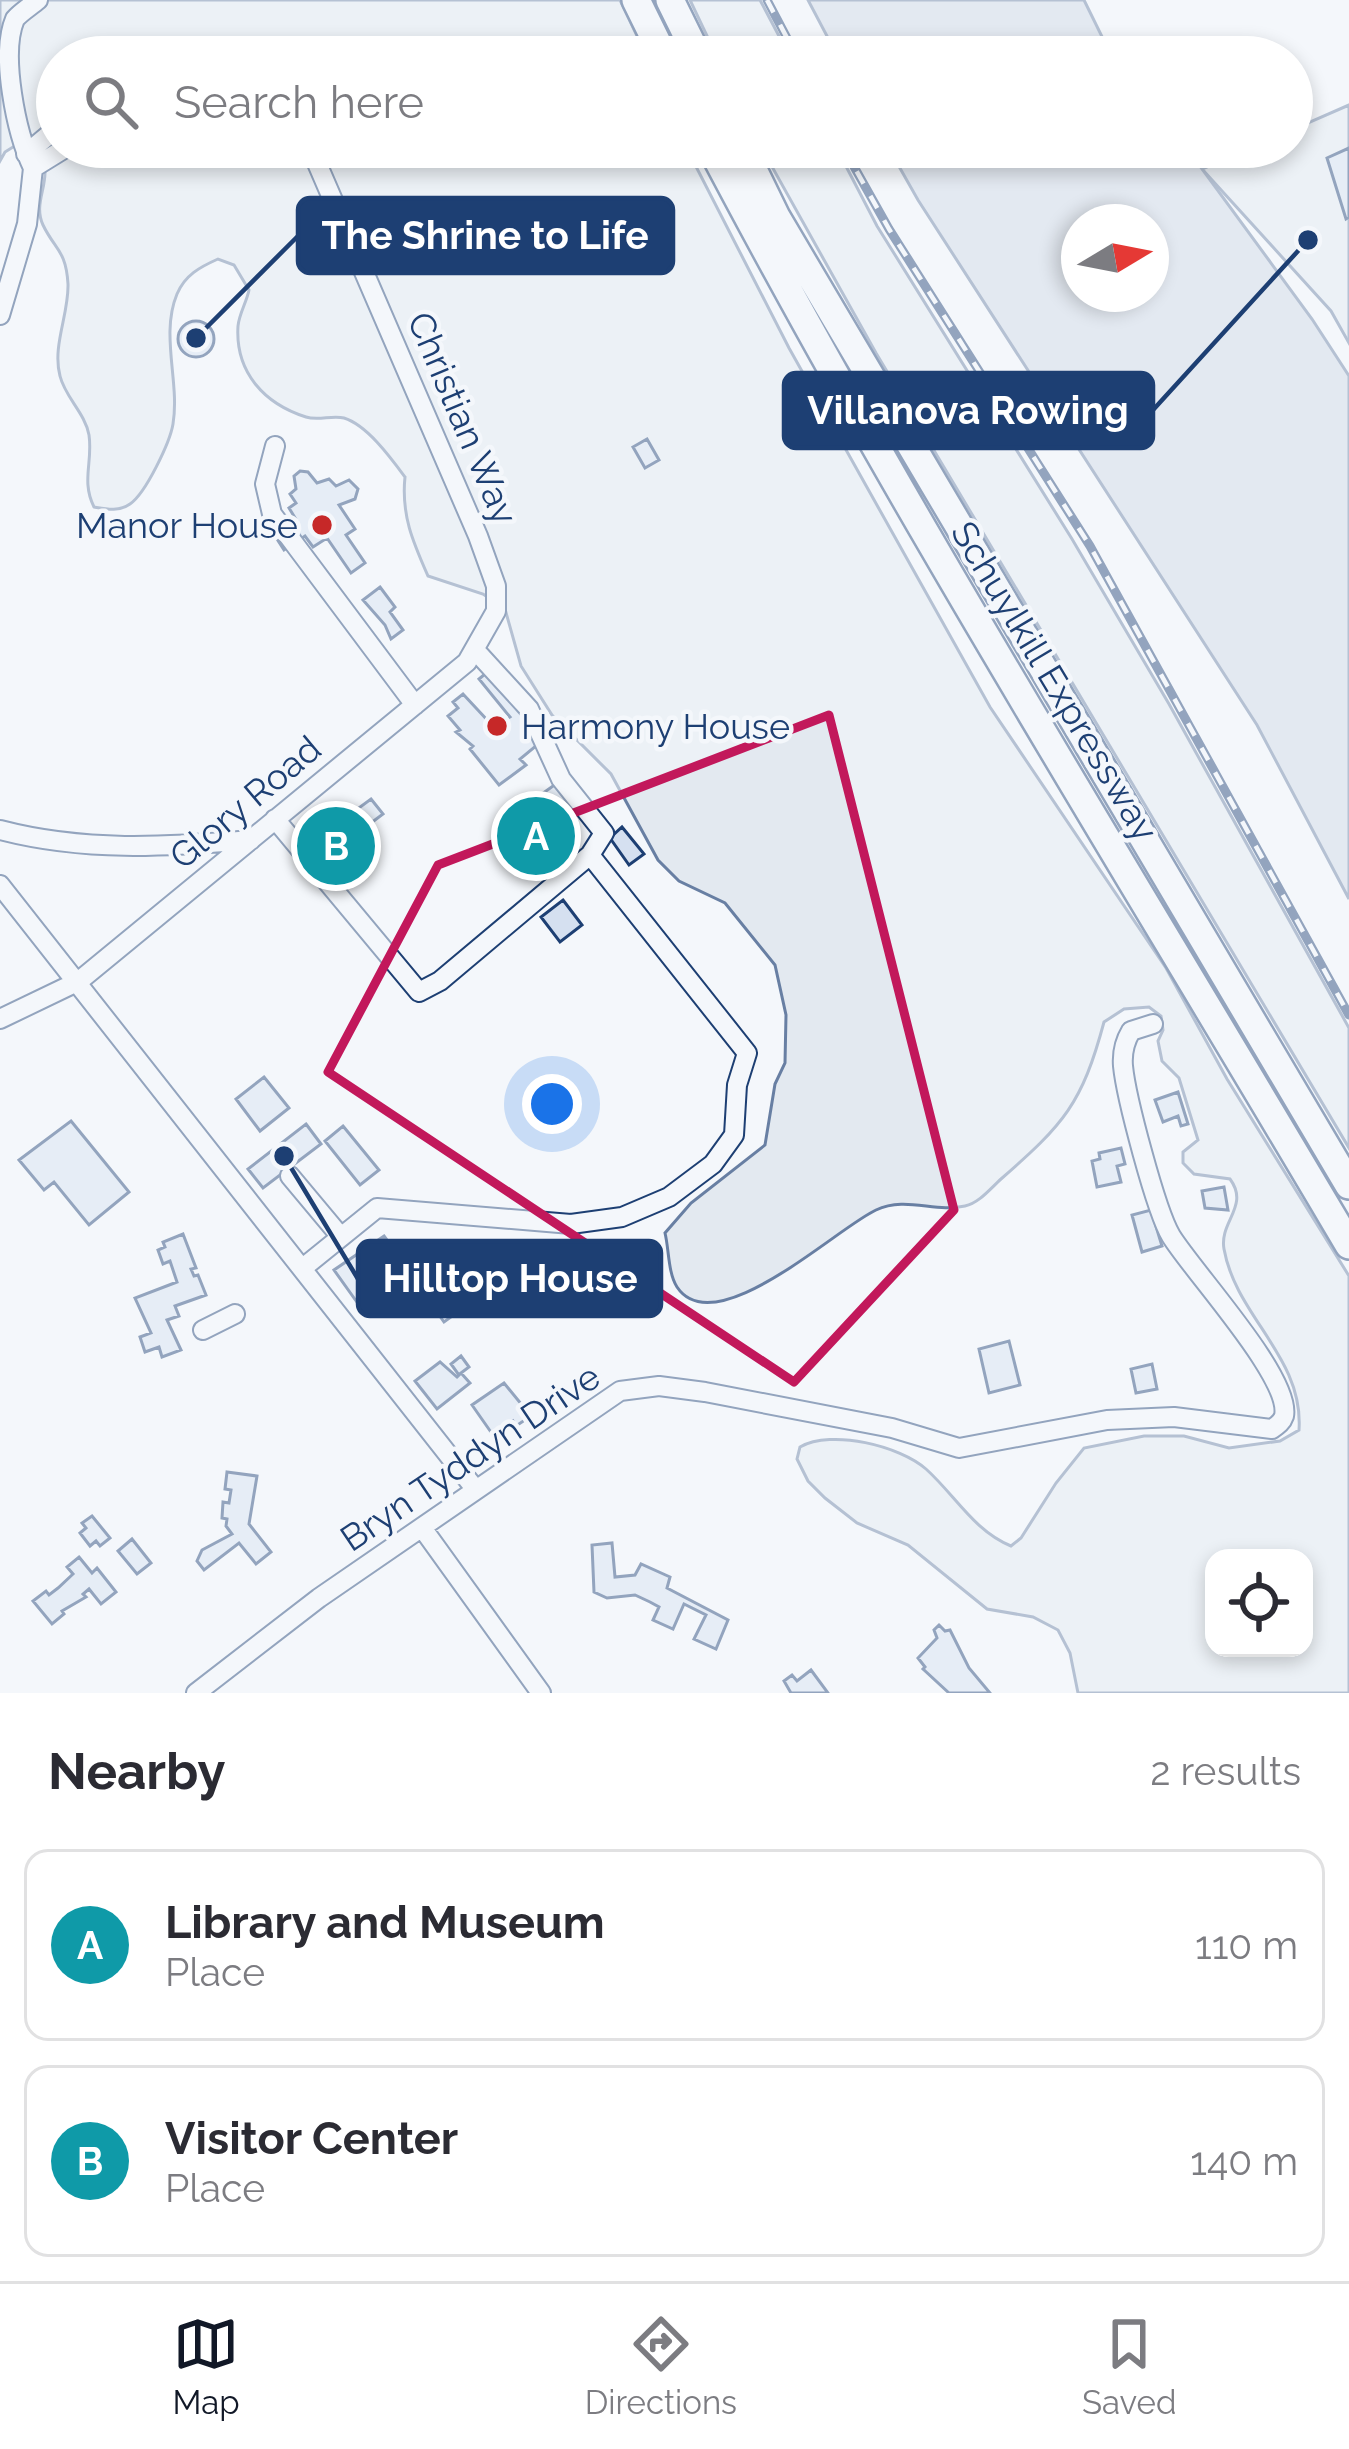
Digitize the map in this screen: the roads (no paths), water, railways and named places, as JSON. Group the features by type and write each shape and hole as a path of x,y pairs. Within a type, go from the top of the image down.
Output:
{"highway":[{"path":"636,0 654,36"},
{"path":"670,0 688,36"},
{"name":"Schuylkill Expressway","path":"722,168 791,300 942,563 1349,1245"},
{"name":"Schuylkill Expressway","path":"752,168 776,217 1349,1185"}],"street":[{"path":"0,315 28,224 30,161 14,129 6,80 7,47 13,21 38,0"},
{"path":"30,161 36,154"},
{"path":"30,161 36,159"},
{"name":"Christian Way","path":"319,168 496,586 496,611 475,650"},
{"path":"274,446 266,484 272,514 415,705"},
{"path":"274,819 419,992 440,981 590,855 604,832 561,778 529,709 475,650"},
{"name":"Glory Road","path":"0,1019 79,980 467,662 475,650"},
{"path":"0,830 43,842 104,848 251,840"},
{"path":"304,1267 377,1208 571,1224 622,1217 668,1197 713,1164 734,1135 737,1084 747,1053 590,855"},
{"path":"0,885 476,1490"},
{"name":"Bryn Tyddyn Drive","path":"196,1693 319,1598 620,1391 659,1387 892,1428 959,1448 1107,1420 1174,1417 1272,1429 1283,1421 1285,1411 1264,1360 1169,1233 1158,1204 1123,1068 1131,1031 1153,1024"},
{"path":"290,1176 340,1237"},
{"path":"203,1330 235,1314"},
{"path":"423,1529 541,1693"}],"railway":[{"path":"767,0 786,36"},
{"path":"855,168 1090,546 1349,1015"}],"place":[{"name":"Villanova Rowing","path":"1308,240"},
{"name":"The Shrine to Life","path":"196,338"},
{"name":"Manor House","path":"322,525"},
{"name":"Harmony House","path":"497,726"},
{"name":"Library and Museum","path":"536,836"},
{"name":"Visitor Center","path":"336,846"},
{"name":"Hilltop House","path":"284,1156"}]}
